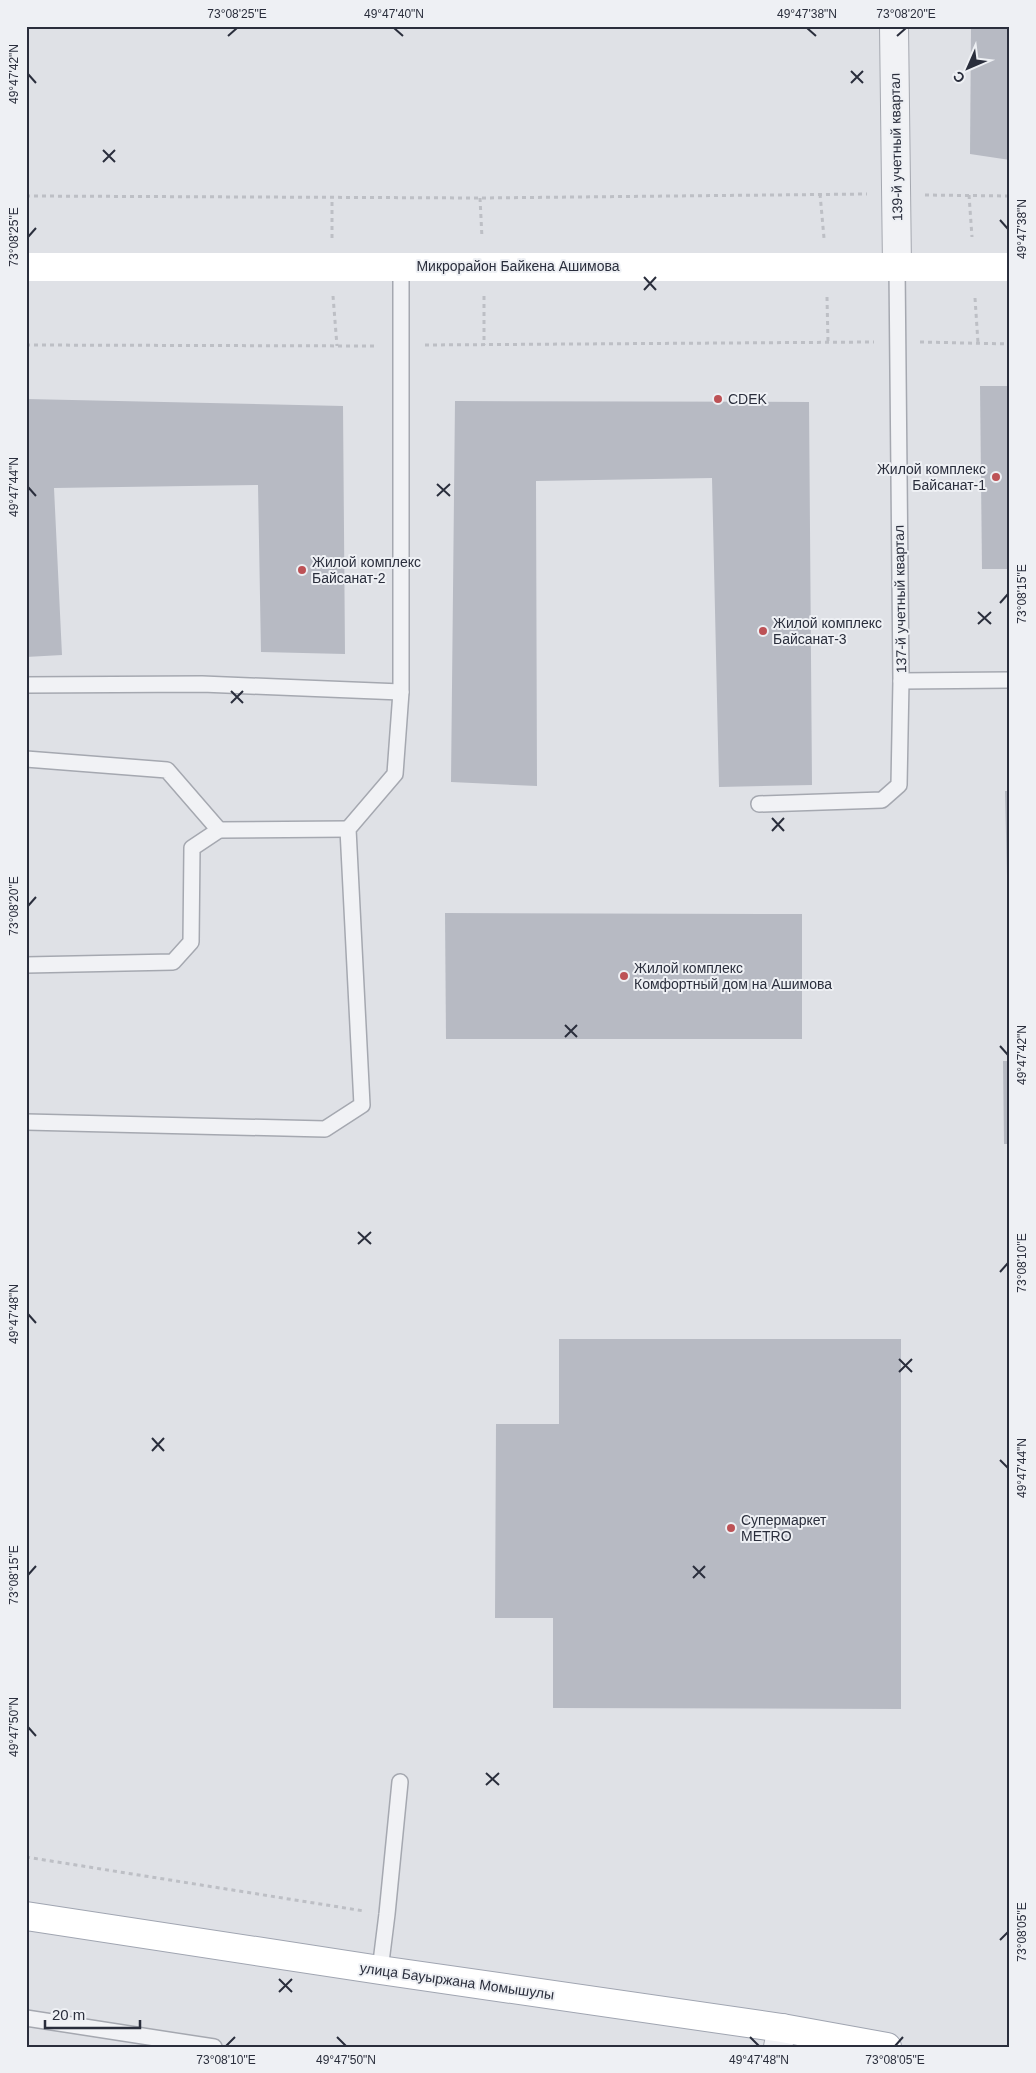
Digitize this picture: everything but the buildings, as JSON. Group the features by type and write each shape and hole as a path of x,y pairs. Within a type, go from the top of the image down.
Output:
{"street":[{"name":"139-й учетный квартал","path":"894,26 898,267"},
{"name":"Микрорайон Байкена Ашимова","path":"26,267 826,265 1010,267"},
{"name":"улица Бауыржана Момышулы","path":"26,1916 380,1970 780,2038 887,2047"}],"lane":[{"path":"26,1122 325,1129 362,1105 348,828 394,774 401,692 401,266"},
{"name":"137-й учетный квартал","path":"759,804 882,800 899,785 901,681 898,267"},
{"path":"901,681 1010,680"},
{"path":"26,685 202,684 401,692"},
{"path":"26,759 167,770 219,830"},
{"path":"26,965 173,962 191,942 192,848 219,830 348,828"},
{"path":"380,1970 400,1782"},
{"path":"26,2018 214,2047"}],"path":[{"path":"26,196 480,198 820,194 1010,196"},
{"path":"26,345 402,346 898,342 1010,344"},
{"path":"26,1857 387,1914"}],"place":[{"name":"CDEK","path":"718,399"},
{"name":"Жилой комплекс Байсанат-1","path":"996,477"},
{"name":"Жилой комплекс Байсанат-2","path":"302,570"},
{"name":"Жилой комплекс Байсанат-3","path":"763,631"},
{"name":"Жилой комплекс Комфортный дом на Ашимова","path":"624,976"},
{"name":"Супермаркет METRO","path":"731,1528"}]}
